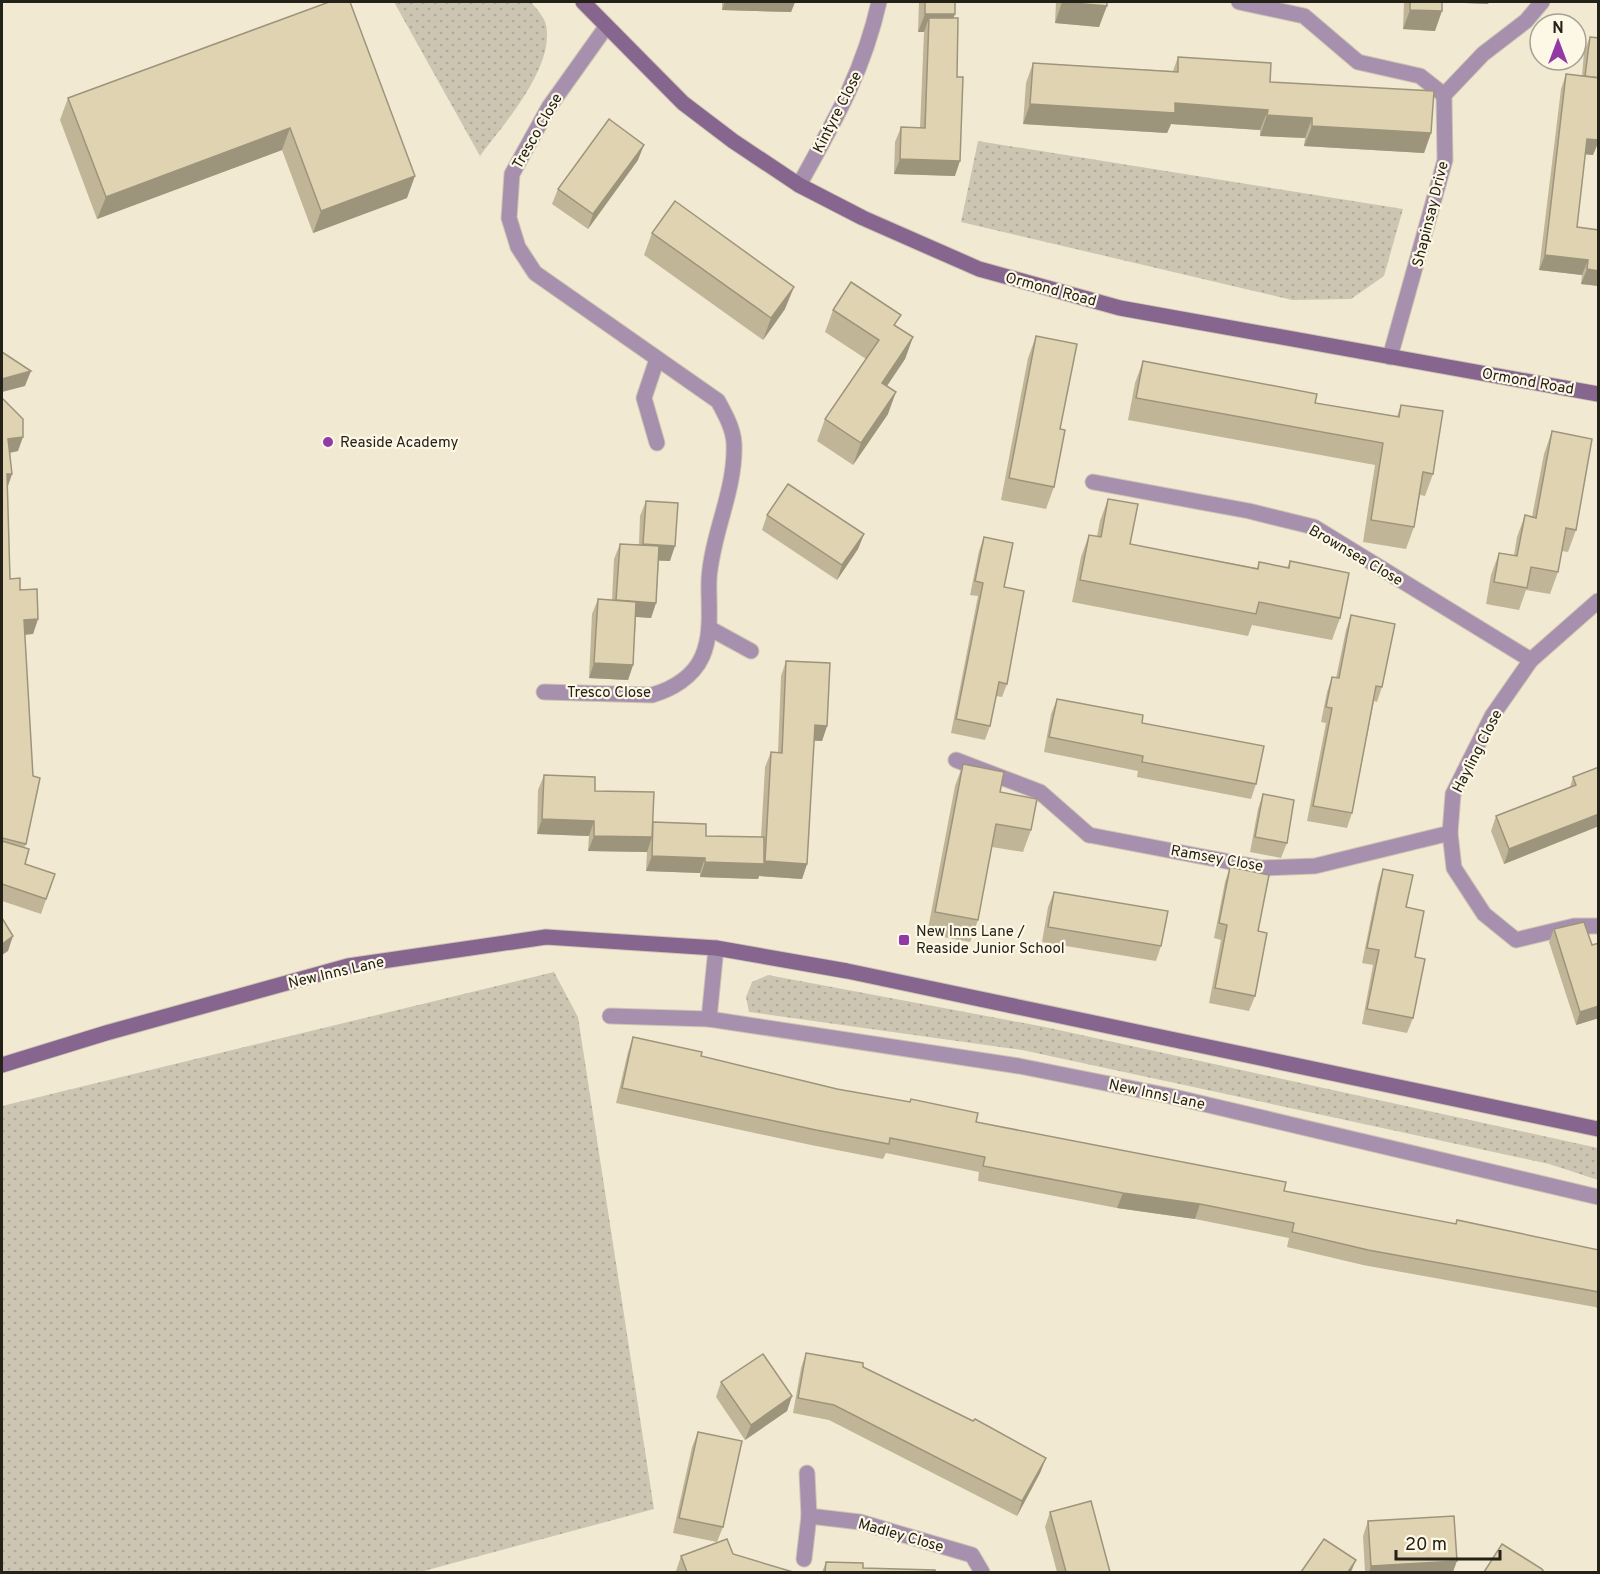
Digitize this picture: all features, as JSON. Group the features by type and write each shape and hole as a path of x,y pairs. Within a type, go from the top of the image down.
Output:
{"street":[{"name":"Ormond Road","path":"583,2 683,104 799,185 863,218 979,269 1120,308 1599,393"},
{"name":"Kintyre Close","path":"799,185 853,86 871,39 879,2"},
{"path":"1239,2 1304,16 1358,62 1420,76 1444,95 1483,54 1526,21 1542,2"},
{"name":"Tresco Close","path":"544,692 652,694 668,690 685,678 702,658 709,628 709,577 721,513 730,488 734,463 734,440 729,420 718,401 534,273 518,247 509,218 512,174 549,107 606,27"},
{"name":"Shapinsay Drive","path":"1390,357 1445,160 1444,95"},
{"path":"657,359 644,398 657,443"},
{"name":"Brownsea Close","path":"1093,482 1314,527 1531,660"},
{"name":"Hayling Close","path":"1599,601 1531,660 1492,716 1453,794 1450,833 1454,868 1484,914 1516,940 1574,926 1599,926"},
{"path":"709,628 751,651"},
{"name":"Ramsey Close","path":"956,760 1040,792 1089,835 1262,868 1315,866 1450,833"},
{"name":"New Inns Lane","path":"2,1065 106,1033 348,966 546,937 716,948 847,971 1599,1129"},
{"path":"709,1019 716,948"},
{"name":"New Inns Lane","path":"610,1017 709,1019 1030,1068 1170,1096 1599,1197"},
{"path":"804,1559 809,1516 807,1473"},
{"name":"Madley Close","path":"809,1516 860,1521 972,1555 982,1572"}],"shaded area":[{"path":"394,2 531,2 544,19 547,41 543,59 514,112 480,156"},
{"path":"978,141 1403,209 1384,276 1351,299 1292,300 961,222"},
{"path":"554,972 578,1017 654,1509 420,1572 2,1572 2,1106"},
{"path":"768,975 1045,1027 1598,1148 1598,1180 1549,1164 1022,1050 749,1012 746,997 752,982"}],"building":[{"path":"329,2 350,2 415,176 321,211 290,128 106,197 68,98"},
{"path":"925,2 955,2 955,14 925,14"},
{"path":"1062,2 1107,2 1107,6"},
{"path":"1410,2 1442,2 1442,11 1410,10"},
{"path":"929,18 958,18 957,77 963,77 960,161 900,159 901,127 925,128"},
{"path":"1590,37 1599,38 1599,78 1585,76 1586,72 1588,72"},
{"path":"1178,57 1271,63 1270,82 1434,91 1431,133 1312,126 1312,118 1267,115 1268,110 1175,103 1175,113 1030,104 1033,63 1178,72"},
{"path":"1566,74 1599,78 1599,140 1587,139 1577,227 1599,230 1599,271 1587,269 1588,260 1545,255"},
{"path":"609,119 644,145 593,214 558,189"},
{"path":"675,201 794,287 771,318 652,233"},
{"path":"851,282 901,315 894,325 913,337 882,383 896,392 861,443 825,419 879,340 833,310"},
{"path":"1036,336 1077,344 1060,429 1065,430 1054,487 1009,478"},
{"path":"2,352 31,371 2,379"},
{"path":"1143,361 1317,394 1315,403 1399,417 1401,405 1443,411 1433,474 1423,472 1414,527 1371,520 1383,443 1136,398"},
{"path":"2,398 23,419 23,437 8,439 12,474 7,474 10,579 20,578 20,590 37,589 38,619 24,620 33,776 40,778 26,844 2,838"},
{"path":"1552,431 1592,439 1576,530 1566,528 1558,572 1531,567 1527,588 1494,582 1499,553 1517,556 1525,515 1536,518"},
{"path":"788,484 864,534 842,565 767,515"},
{"path":"1108,499 1138,504 1130,544 1258,569 1259,562 1289,568 1290,561 1349,573 1340,618 1259,602 1256,614 1080,580 1089,535 1101,537"},
{"path":"646,501 678,503 675,546 643,544"},
{"path":"984,537 1013,543 1004,587 1024,591 1007,684 999,682 990,726 956,719 983,583 975,581"},
{"path":"620,544 659,546 656,603 616,600"},
{"path":"598,599 636,602 633,665 594,663"},
{"path":"1351,615 1395,624 1382,687 1376,686 1352,813 1313,806 1332,708 1326,707 1332,677 1339,678"},
{"path":"786,661 830,663 827,726 815,725 807,864 765,861 771,752 782,753"},
{"path":"1057,699 1143,715 1142,723 1264,746 1256,784 1142,762 1143,756 1049,737"},
{"path":"963,764 1004,772 1000,792 1037,799 1031,830 996,824 978,920 935,912"},
{"path":"1599,767 1599,814 1509,849 1496,816 1576,785 1573,777"},
{"path":"544,775 595,777 595,791 654,792 652,837 594,836 594,821 542,819"},
{"path":"1263,794 1294,800 1287,843 1255,837"},
{"path":"653,822 706,824 706,836 764,837 764,864 705,862 705,858 652,856"},
{"path":"2,841 29,849 25,864 55,874 46,899 2,884"},
{"path":"1230,867 1269,875 1258,931 1267,933 1255,996 1215,988 1227,925 1219,923"},
{"path":"1383,869 1413,875 1406,907 1424,911 1415,957 1425,959 1413,1018 1367,1009 1379,950 1367,948"},
{"path":"1054,892 1168,911 1161,946 1048,927"},
{"path":"2,918 13,936 2,944"},
{"path":"1584,922 1592,945 1599,943 1599,1006 1580,1012 1554,929"},
{"path":"633,1037 702,1052 701,1056 837,1089 910,1102 911,1099 978,1113 976,1122 1286,1182 1284,1191 1456,1224 1457,1220 1599,1250 1599,1292 1368,1250 1292,1232 1294,1223 983,1166 985,1157 890,1138 889,1144 622,1088"},
{"path":"806,1353 863,1363 863,1367 973,1421 975,1419 1046,1458 1022,1501 834,1405 798,1398"},
{"path":"763,1354 792,1396 751,1425 721,1382"},
{"path":"698,1432 742,1441 723,1527 679,1518"},
{"path":"1091,1501 1110,1572 1066,1572 1050,1512"},
{"path":"1454,1516 1457,1561 1371,1566 1368,1521"},
{"path":"727,1539 733,1554 793,1572 687,1572 681,1556"},
{"path":"1324,1539 1356,1560 1348,1572 1301,1572"},
{"path":"1502,1544 1542,1569 1544,1572 1484,1572"},
{"path":"826,1562 863,1563 863,1568 935,1570 935,1572 825,1572"}],"place":[{"name":"Reaside Academy","path":"328,442"},
{"name":"New Inns Lane / Reaside Junior School","path":"904,940"}]}
